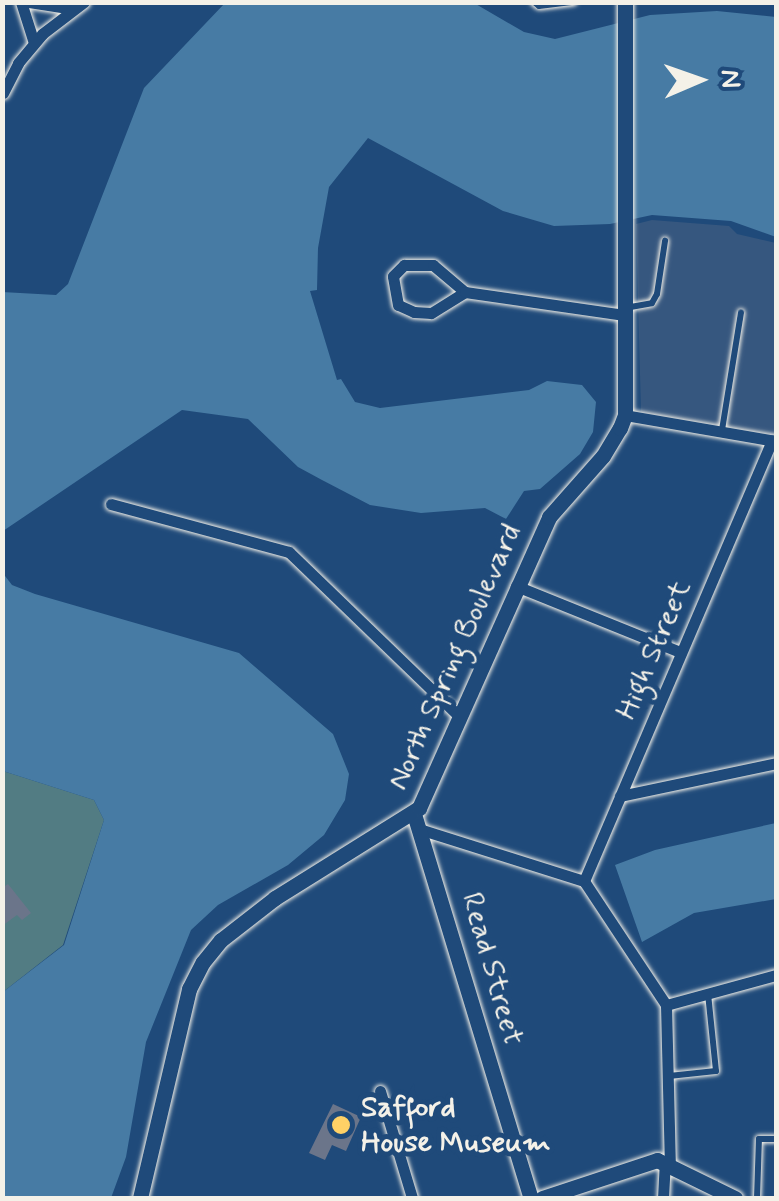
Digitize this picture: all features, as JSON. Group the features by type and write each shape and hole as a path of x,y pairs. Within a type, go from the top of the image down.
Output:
{"street":[{"path":"21,2 34,43"},
{"path":"29,2 56,10 78,5"},
{"path":"3,93 34,43 78,5"},
{"name":"North Spring Boulevard","path":"140,1198 189,989 208,955 276,898 414,814 549,517 610,448 624,415 624,10"},
{"path":"465,292 431,312 414,312 398,305 393,276 404,265 433,265 465,292 624,311"},
{"path":"624,415 774,440"},
{"name":"High Street","path":"584,881 774,440"},
{"path":"111,504 289,552 460,716"},
{"path":"516,586 680,652"},
{"path":"620,796 776,763"},
{"name":"Read Street","path":"414,814 531,1198"},
{"path":"422,830 584,881 666,1005 668,1164 663,1198"},
{"path":"666,1005 776,975"},
{"path":"380,1091 412,1198"},
{"path":"542,1198 653,1161 668,1164 735,1198"}],"lane":[{"path":"534,2 539,6 574,2"},
{"path":"624,311 652,303 658,294 665,241"},
{"path":"722,432 742,313"},
{"path":"668,1076 716,1070 708,994"},
{"path":"757,1198 759,1140 776,1138"}],"shaded area":[{"path":"225,3 474,3 524,32 555,39 650,15 717,11 776,17 776,237 731,221 652,215 610,224 554,226 503,211 368,138 329,187 318,248 317,290 310,291 337,380 341,379 355,402 380,408 529,390 547,381 582,385 596,402 593,432 580,454 540,489 524,491 506,519 485,508 421,513 370,505 298,467 248,419 182,410 3,531 2,292 56,295 68,284 144,88"},
{"path":"652,220 729,226 737,234 776,243 776,435 641,412 636,224"},
{"path":"2,572 12,585 35,594 239,653 333,734 349,774 345,800 324,835 288,865 218,905 191,930 146,1042 126,1157 111,1198 3,1198 3,992 64,945 104,820 94,800 3,771"},
{"path":"776,823 776,899 694,913 642,942 615,865 655,850"}],"green space":[{"path":"3,771 94,800 104,820 63,945 3,992"}],"building":[{"path":"8,884 31,913 22,920 17,915 2,926 2,888"},
{"name":"Safford House Museum","path":"333,1104 361,1117 346,1151 332,1145 325,1160 309,1153"}],"place":[{"name":"Safford House Museum","path":"341,1125"}]}
